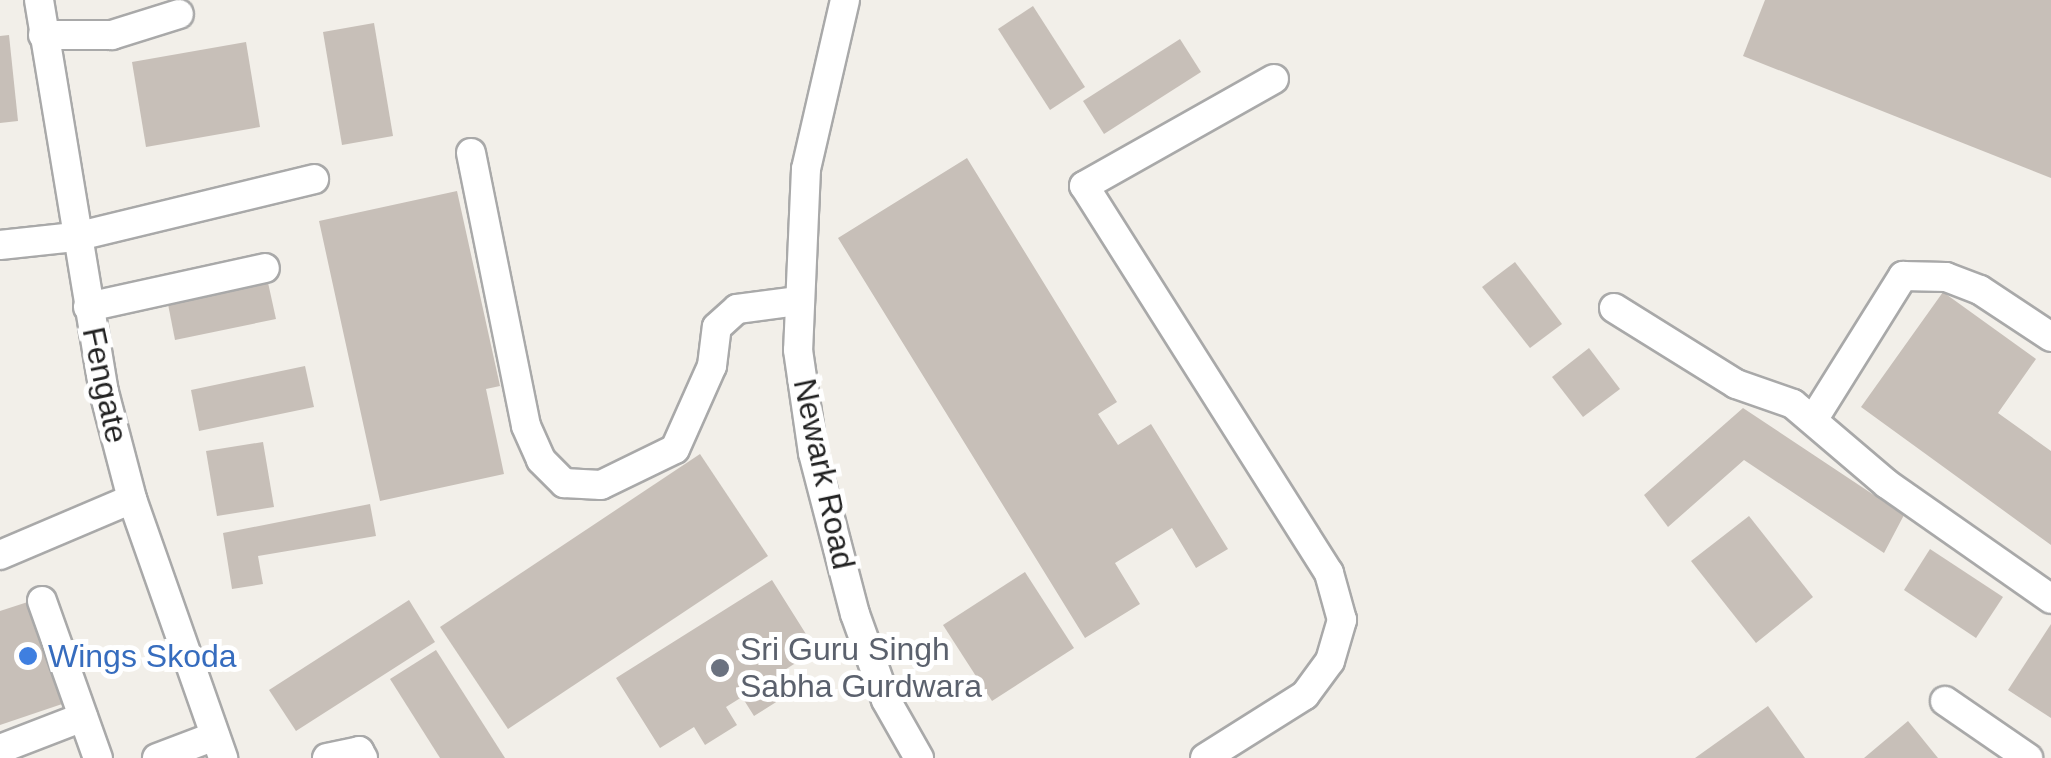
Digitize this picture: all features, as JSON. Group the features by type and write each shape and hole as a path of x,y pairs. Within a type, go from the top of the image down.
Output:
{"street":[{"name":"Fengate","path":"39,0 88,307 132,499 219,747"},
{"name":"Newark Road","path":"845,0 806,168 798,301 813,453 851,596 886,700 920,758"},
{"path":"44,35 112,36 179,14"},
{"path":"1205,758 1305,695 1330,661 1342,620 1329,573 1084,186 1274,80"},
{"path":"471,153 526,426 564,484 601,485 675,448 712,366 717,327 736,309 798,301"},
{"path":"0,245 76,236 314,179"},
{"path":"88,307 266,268"},
{"path":"1812,420 1903,276 1946,277 1980,290 2051,337"},
{"path":"1614,308 1736,384 1792,404 1887,484 2051,599"},
{"path":"0,555 132,499"},
{"path":"42,601 98,758"},
{"path":"1945,701 2028,758"},
{"path":"0,750 83,717"},
{"path":"157,758 219,747"},
{"path":"327,758 359,751 363,758"}],"building":[{"path":"1765,0 2051,0 2051,178 1743,56"},
{"path":"1033,6 1085,87 1050,110 998,29"},
{"path":"374,23 393,136 342,145 323,32"},
{"path":"9,35 18,121 0,123 0,36"},
{"path":"1180,39 1201,72 1104,134 1083,101"},
{"path":"246,42 260,127 146,147 132,62"},
{"path":"967,158 1117,402 1098,414 1118,445 1151,424 1228,549 1196,568 1172,528 1115,563 1140,604 1085,638 838,238"},
{"path":"457,191 500,386 486,389 504,474 380,501 319,221"},
{"path":"1515,262 1562,324 1530,348 1482,287"},
{"path":"267,278 276,319 175,340 167,299"},
{"path":"1943,292 2036,359 1998,413 2051,451 2051,545 1861,407"},
{"path":"1589,348 1620,389 1583,417 1552,377"},
{"path":"305,366 314,407 199,431 191,390"},
{"path":"1743,408 1904,515 1884,553 1744,460 1668,527 1644,495"},
{"path":"263,442 274,507 217,516 206,451"},
{"path":"700,454 768,556 508,729 440,627"},
{"path":"370,504 376,536 258,556 263,584 232,589 223,533"},
{"path":"1749,516 1813,597 1756,643 1691,561"},
{"path":"1930,549 2003,597 1976,638 1904,590"},
{"path":"1025,572 1074,648 992,701 943,625"},
{"path":"772,580 816,650 780,673 792,692 754,716 742,697 726,707 737,725 705,745 694,727 660,748 616,678"},
{"name":"Wings Skoda","path":"37,599 71,701 0,725 0,611"},
{"path":"409,600 435,642 296,731 269,690"},
{"path":"2051,624 2051,718 2008,690"},
{"path":"436,650 505,758 440,758 390,679"},
{"path":"1768,706 1805,758 1695,758"},
{"path":"1908,721 1938,758 1864,758"}],"place":[{"name":"Wings Skoda","path":"28,656"},
{"name":"Sri Guru Singh Sabha Gurdwara","path":"720,668"}]}
